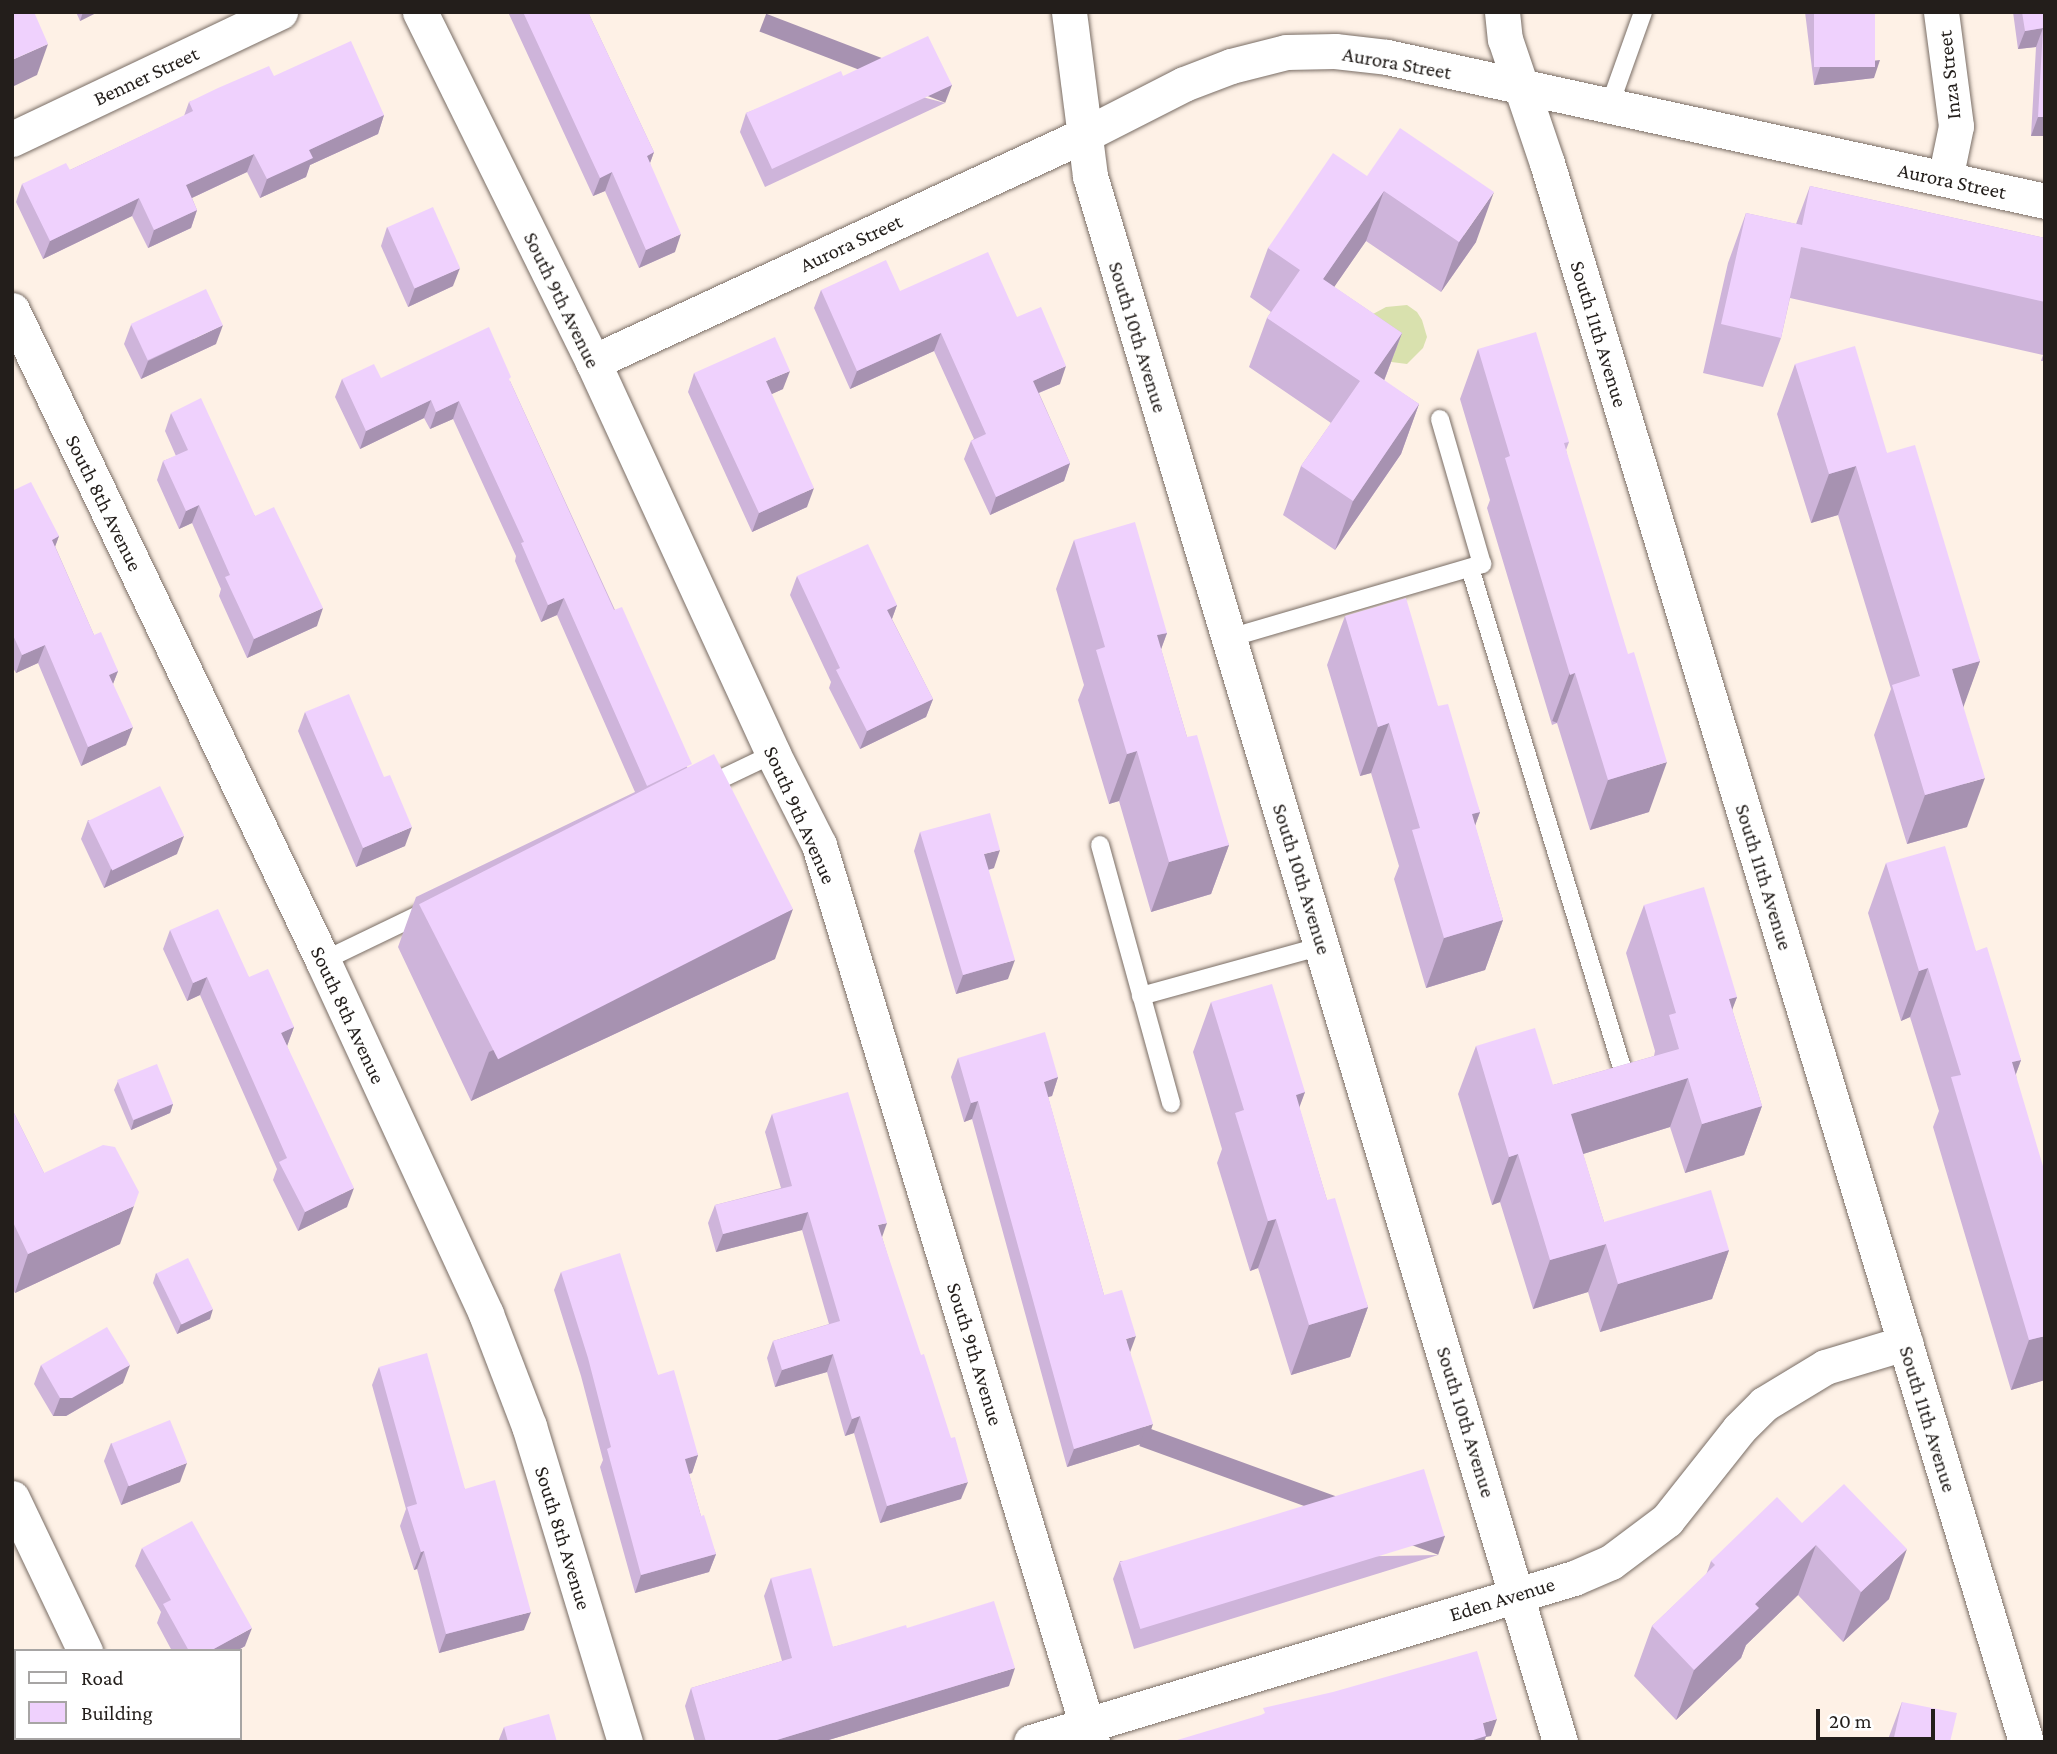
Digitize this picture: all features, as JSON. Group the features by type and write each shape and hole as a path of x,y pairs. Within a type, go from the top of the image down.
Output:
{"street":[{"name":"Benner Street","path":"12,139 280,12"},
{"name":"South 9th Avenue","path":"420,12 593,362 773,754 819,845 1089,1733"},
{"name":"South 10th Avenue","path":"1069,12 1090,177 1560,1742"},
{"name":"South 11th Avenue","path":"1502,12 1505,39 1555,189 2026,1742"},
{"name":"Inza Street","path":"1941,12 1956,126 1945,179"},
{"name":"Aurora Street","path":"593,362 1084,135 1184,84 1231,66 1286,52 1335,51 1387,57 2045,201"},
{"name":"South 8th Avenue","path":"12,310 323,961 510,1369 625,1742"},
{"name":"Eden Avenue","path":"1031,1742 1089,1733 1574,1578 1611,1562 1667,1520 1740,1429 1764,1404 1825,1367 1905,1343"},
{"path":"12,1498 84,1649"}],"lane":[{"path":"1609,107 1643,12"},
{"path":"1229,638 1482,564 1440,419"},
{"path":"1470,568 1626,1084"},
{"path":"689,794 773,754"},
{"path":"1100,845 1171,1102"},
{"path":"323,961 441,904"},
{"path":"1142,996 1322,946"}],"green space":[{"path":"1407,305 1417,312 1422,320 1427,337 1423,348 1407,364 1376,360 1362,320 1386,307"}],"building":[{"path":"12,12 34,12 48,44 12,60"},
{"path":"523,12 588,12 654,152 647,156 681,234 646,250 612,172 600,178"},
{"path":"1814,12 1875,12 1875,67 1814,67"},
{"path":"2022,12 2045,12 2045,117 2038,117 2043,28 2025,31"},
{"path":"928,36 952,85 772,169 746,113 841,71 843,76"},
{"path":"351,41 384,115 309,150 313,158 267,179 254,154 186,185 197,210 154,230 139,198 50,241 22,184 66,163 70,170 193,111 189,102 218,88 269,66 274,76"},
{"path":"1400,128 1494,192 1459,242 1384,191 1323,279 1402,333 1374,373 1419,404 1353,501 1301,466 1360,381 1267,318 1300,270 1268,248 1333,153 1367,176"},
{"path":"1810,186 2045,238 2045,302 1801,247 1781,338 1721,324 1746,213 1802,225"},
{"path":"433,207 460,268 415,289 387,227"},
{"path":"988,252 1017,317 1041,307 1066,366 1033,381 1070,463 996,497 971,441 986,434 941,333 857,371 821,290 886,260 900,291"},
{"path":"206,289 223,325 148,360 131,324"},
{"path":"489,327 511,377 509,379 614,610 622,607 692,764 647,786 564,598 548,605 521,543 524,542 459,401 436,412 431,400 366,431 342,379 374,364 381,378"},
{"path":"1536,332 1569,442 1564,443 1628,654 1634,652 1667,762 1608,780 1575,673 1570,675 1505,458 1510,456 1478,349"},
{"path":"775,337 790,371 766,381 814,488 759,513 694,373"},
{"path":"1855,346 1887,453 1915,445 1980,661 1952,669 1985,778 1925,795 1892,685 1920,676 1856,466 1829,474 1795,364"},
{"path":"201,398 255,516 274,507 323,608 254,639 225,577 230,575 199,505 186,511 163,461 188,450 171,413"},
{"path":"31,482 59,536 52,540 94,635 101,632 118,671 109,675 133,727 88,747 45,645 22,655 12,633 12,491"},
{"path":"1135,522 1167,633 1157,635 1187,737 1197,735 1229,845 1169,862 1137,751 1127,754 1096,650 1105,647 1074,540"},
{"path":"868,544 897,605 887,610 933,699 867,731 836,670 840,668 797,576"},
{"path":"1406,598 1438,706 1448,704 1480,812 1472,814 1503,920 1444,938 1412,830 1420,828 1389,723 1378,727 1345,616"},
{"path":"349,694 384,777 390,775 412,827 363,848 305,712"},
{"path":"714,754 793,909 498,1059 419,904"},
{"path":"160,786 184,835 112,871 88,821"},
{"path":"990,813 1000,850 984,854 1015,960 963,975 920,832"},
{"path":"1945,846 1976,951 1987,947 2021,1060 2012,1062 2045,1173 2045,1336 2029,1340 1951,1077 1961,1075 1928,968 1919,971 1886,863"},
{"path":"1704,887 1737,997 1729,999 1762,1106 1702,1124 1688,1078 1571,1114 1604,1222 1711,1190 1729,1250 1618,1284 1606,1244 1550,1260 1518,1154 1509,1157 1476,1046 1535,1028 1553,1085 1679,1049 1669,1015 1676,1013 1644,905"},
{"path":"218,909 249,977 268,969 294,1027 281,1033 354,1188 305,1212 279,1162 287,1158 207,977 193,983 170,930"},
{"path":"1272,984 1305,1092 1296,1095 1327,1200 1335,1198 1368,1307 1309,1325 1276,1219 1268,1221 1235,1113 1244,1110 1211,1002"},
{"path":"1045,1032 1058,1077 1044,1082 1104,1295 1122,1290 1136,1336 1126,1339 1153,1424 1074,1449 978,1101 971,1103 958,1058"},
{"path":"157,1064 173,1104 133,1120 117,1080"},
{"path":"848,1092 887,1223 878,1225 951,1438 955,1437 968,1482 887,1506 860,1416 852,1419 833,1354 782,1370 773,1341 840,1321 808,1212 723,1234 715,1205 792,1186 772,1114"},
{"path":"12,1109 44,1173 103,1145 115,1147 139,1192 134,1206 28,1254 12,1220"},
{"path":"620,1253 658,1375 674,1370 698,1455 685,1459 701,1516 704,1515 716,1554 641,1575 607,1449 611,1447 588,1358 561,1272"},
{"path":"188,1258 213,1309 182,1325 157,1273"},
{"path":"107,1327 130,1365 72,1398 60,1398 41,1365"},
{"path":"427,1353 465,1489 495,1480 531,1612 446,1634 424,1551 421,1552 407,1507 417,1504 379,1367"},
{"path":"170,1420 187,1463 129,1486 112,1444"},
{"path":"1424,1469 1444,1536 1140,1629 1120,1562"},
{"path":"1844,1484 1907,1549 1861,1592 1816,1545 1755,1604 1759,1608 1694,1670 1652,1626 1715,1565 1711,1561 1777,1497 1802,1523"},
{"path":"192,1521 252,1628 214,1649 188,1649 163,1604 171,1600 142,1548"},
{"path":"811,1568 833,1647 994,1601 1015,1668 770,1742 706,1742 691,1688 792,1658 771,1578"},
{"path":"1477,1651 1497,1719 1483,1723 1486,1736 1467,1742 1174,1741 1261,1715 1265,1713 1263,1708 1333,1692"},
{"path":"12,1690 14,1715 12,1713"},
{"path":"1902,1702 1957,1713 1950,1742 1893,1742"},
{"path":"549,1714 557,1742 508,1742 504,1727"}]}
